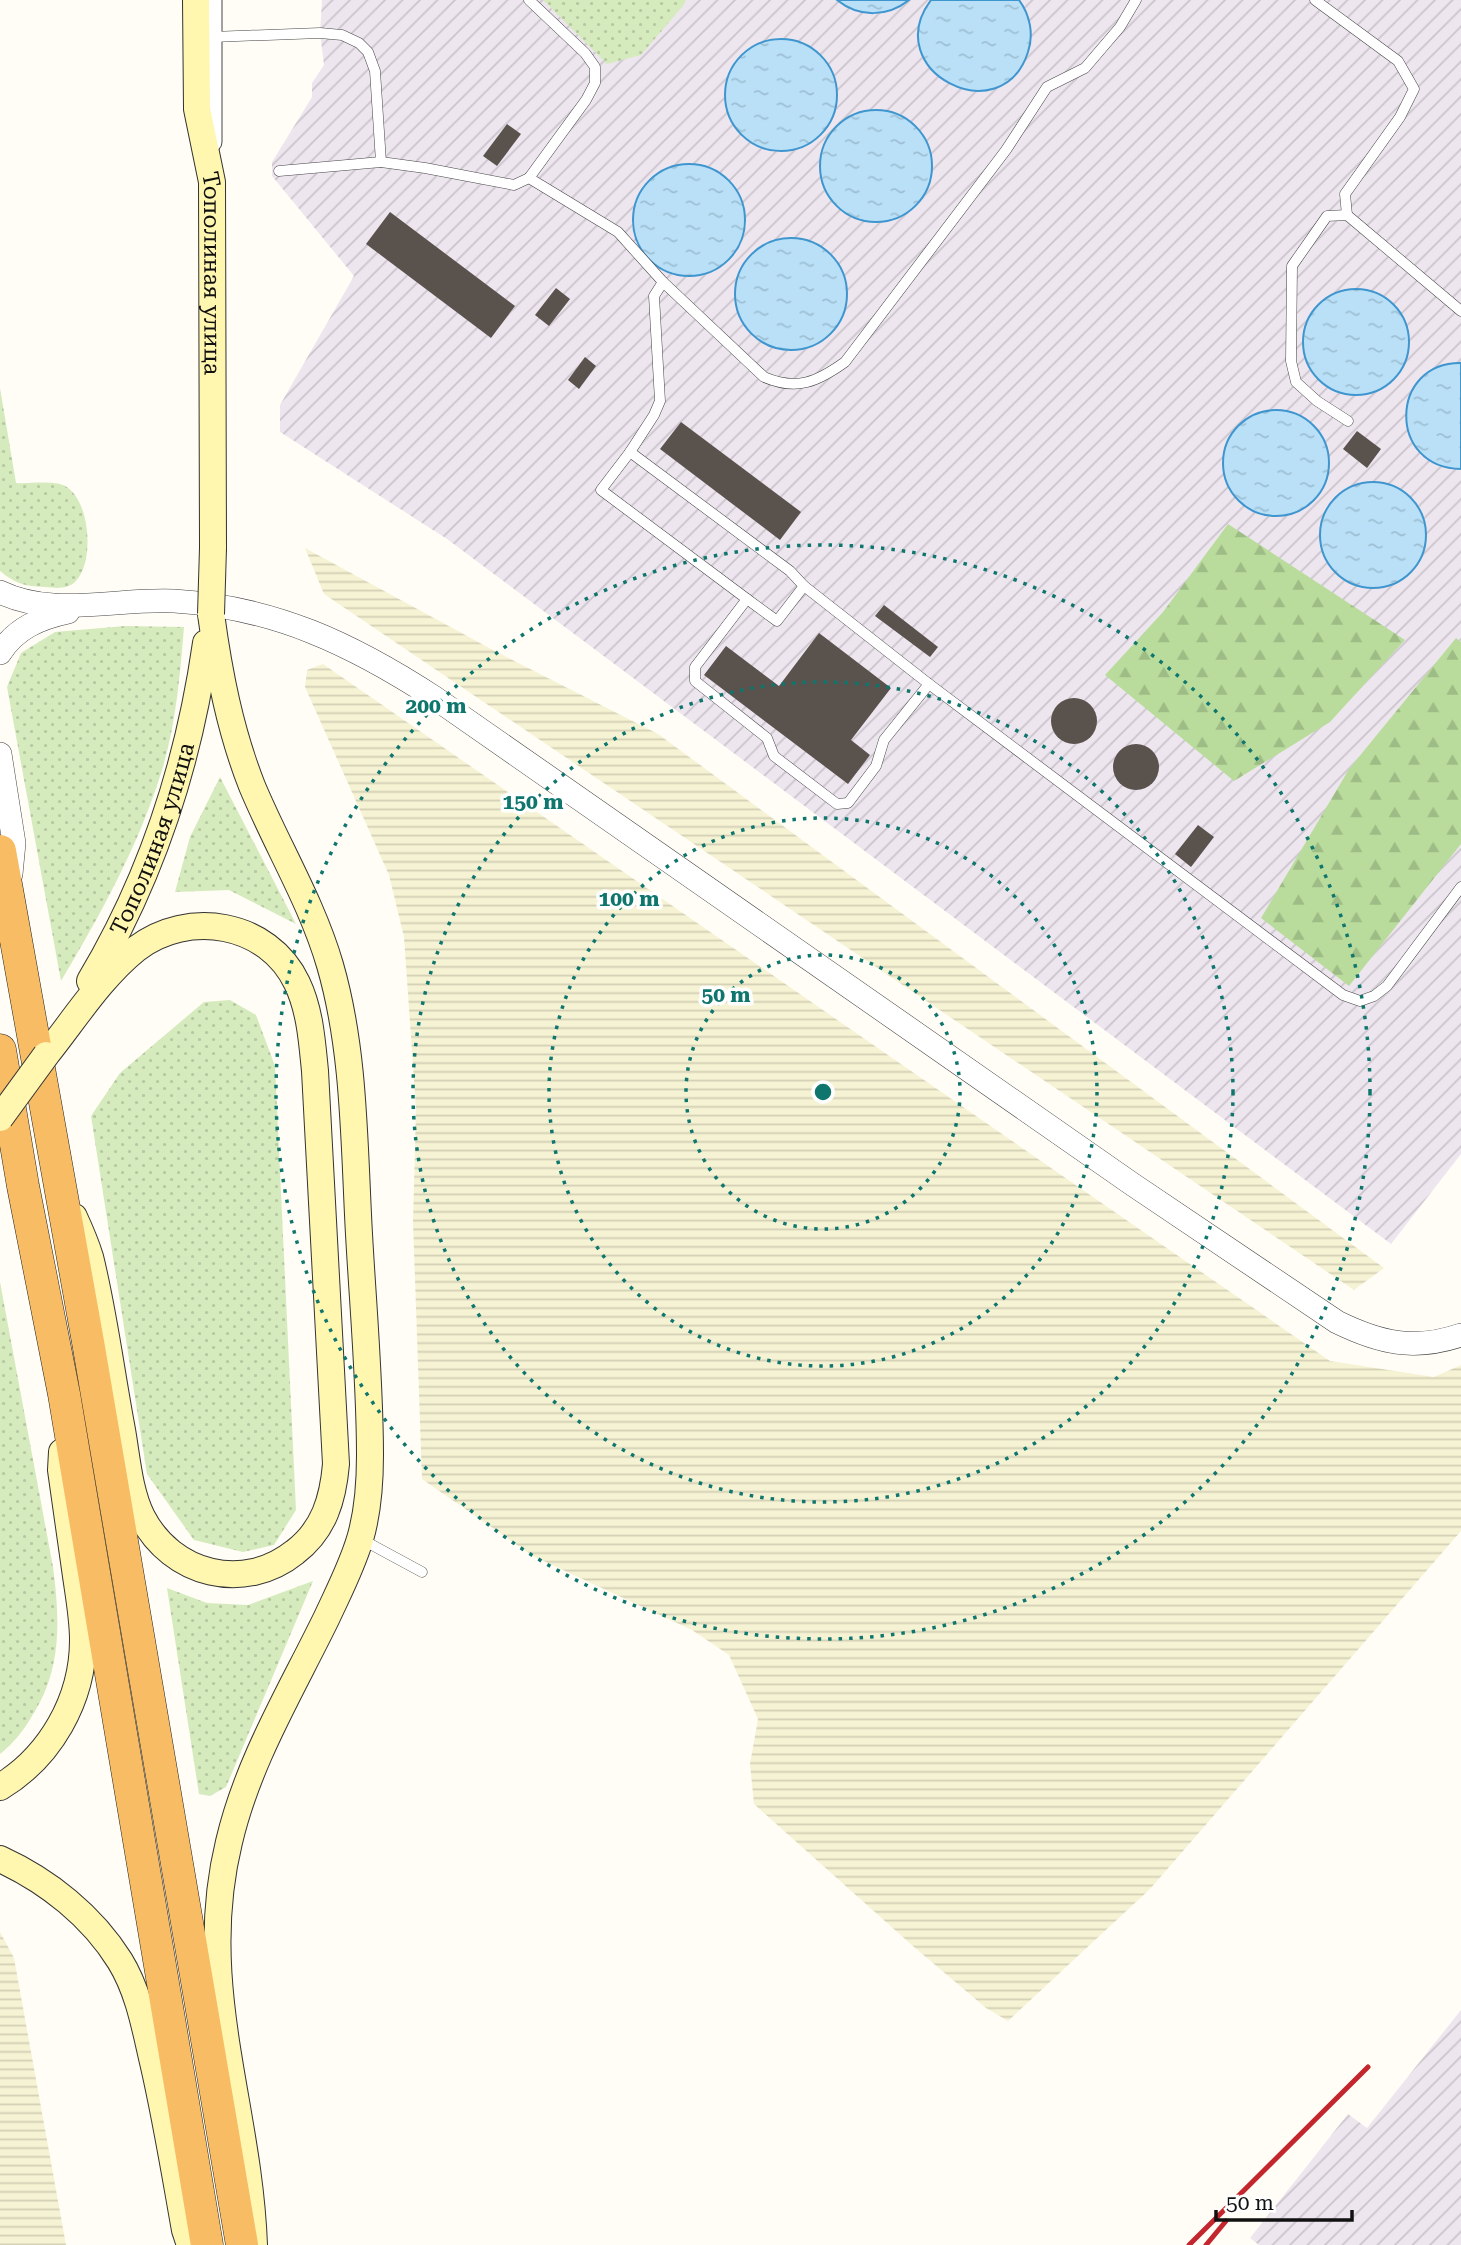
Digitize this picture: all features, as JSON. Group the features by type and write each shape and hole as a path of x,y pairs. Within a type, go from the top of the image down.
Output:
{"highway":[{"path":"0,851 91,1356 242,2245"},
{"path":"0,1050 23,1186 64,1394 207,2245"}],"main road":[{"path":"196,0 197,108 212,182"},
{"name":"Тополиная улица","path":"90,991 154,848 211,686 212,182"},
{"path":"211,686 324,948 338,994 354,1135 370,1452 366,1511 361,1538 344,1581 254,1764 235,1816 222,1871 218,1911 217,1983 253,2210 254,2245"},
{"path":"0,1118 90,991 137,948 152,938 201,925 230,928 256,938 290,970 302,994 311,1034 319,1123 336,1464 334,1486 324,1519 303,1546 272,1567 227,1576 200,1570 185,1562 159,1541 141,1516 131,1479 89,1255 57,1173"},
{"path":"0,1787 29,1767 53,1738 71,1703 82,1661 82,1622 61,1470 64,1394"},
{"path":"0,1859 38,1879 73,1906 110,1947 128,1976 146,2031 190,2245"}],"street":[{"name":"Тополиная улица","path":"212,0 212,182"},
{"path":"0,592 35,604 98,605 175,601 237,609 289,622 364,655 435,698 1132,1184 1337,1322 1362,1334 1398,1343 1433,1343 1461,1335"},
{"path":"0,653 16,633 30,624 47,616 98,605"},
{"path":"0,754 14,843 9,902"}],"lane":[{"path":"279,171 381,162 514,185 529,178 586,100 595,83 595,67 529,0"},
{"path":"529,178 618,232 663,282 764,377 783,385 817,380 845,362 1006,150 1047,87 1085,68 1120,27 1136,0"},
{"path":"1315,0 1398,61 1414,89 1400,117 1345,194 1347,215"},
{"path":"212,37 320,33 342,35 359,43 368,52 375,71 381,162"},
{"path":"1348,421 1317,401 1296,382 1291,361 1292,266 1327,216 1347,215 1461,312"},
{"path":"663,282 654,296 660,401 630,452 601,490 777,621 804,586"},
{"path":"630,452 790,571 804,586 929,684 1343,995 1360,1002 1387,986 1461,887"},
{"path":"747,599 695,667 695,681 767,738 774,755 837,804 848,803 876,766 884,740 929,684"},
{"path":"361,1538 422,1572"}],"shaded area":[{"path":"322,0 1461,0 1461,1154 1391,1244 447,539 280,432 280,405 354,276 272,176 272,162 312,97 312,83 324,65 320,33"},
{"path":"305,548 491,649 658,734 1384,1268 1354,1290 324,594"},
{"path":"323,664 1330,1361 1434,1377 1461,1365 1461,1531 1150,1889 1008,2021 986,2008 914,1947 754,1804 750,1764 758,1719 729,1655 692,1630 533,1556 422,1479 413,1222 416,1109 404,937 389,875 305,687 307,670"},
{"path":"0,1932 14,1958 66,2245 0,2245"},
{"path":"1461,2010 1461,2245 1259,2245 1250,2238 1348,2114 1367,2128"}],"green space":[{"path":"543,0 686,0 641,55 607,64"},
{"path":"0,388 16,483 60,484 73,493 80,504 87,531 86,560 82,572 69,586 57,588 26,585 0,571"},
{"path":"1228,524 1405,640 1330,722 1234,781 1105,675 1163,612"},
{"path":"125,626 184,627 174,717 162,770 142,825 104,905 61,981 7,687 21,653 55,632"},
{"path":"1456,638 1461,642 1461,844 1349,986 1261,918 1349,769"},
{"path":"220,777 296,924 229,890 175,892 190,837"},
{"path":"230,1000 256,1015 275,1066 296,1510 274,1545 243,1552 194,1540 147,1474 91,1116 120,1073 204,1002"},
{"path":"0,1282 53,1567 57,1625 54,1663 42,1699 22,1732 0,1754"},
{"path":"313,1581 226,1787 210,1796 199,1794 167,1588 207,1603 248,1605"}],"water":[{"path":"837,0 909,0 892,10 873,13 855,10"},
{"path":"931,0 1019,0 1028,18 1031,38 1028,52 1014,76 994,88 972,90 950,83 932,69 920,50 919,26"},
{"path":"781,39 802,43 821,55 833,74 837,95 833,116 821,135 802,147 781,151 760,147 741,135 729,116 725,95 729,74 741,55 760,43"},
{"path":"876,110 897,114 916,126 928,145 932,166 928,187 916,206 897,218 876,222 855,218 836,206 824,187 820,166 824,145 836,126 855,114"},
{"path":"689,164 710,168 729,180 741,199 745,220 741,241 729,260 710,272 689,276 668,272 649,260 637,241 633,220 637,199 649,180 668,168"},
{"path":"791,238 812,242 831,254 843,273 847,294 843,315 831,334 812,346 791,350 770,346 751,334 739,315 735,294 739,273 751,254 770,242"},
{"path":"1356,289 1376,293 1394,304 1405,322 1409,342 1405,362 1394,380 1376,391 1356,395 1336,391 1318,380 1307,362 1303,342 1307,322 1318,304 1336,293"},
{"path":"1461,363 1461,469 1437,464 1420,452 1409,435 1406,415 1410,396 1420,379 1437,367"},
{"path":"1276,410 1296,414 1314,425 1325,443 1329,463 1325,483 1314,501 1296,512 1276,516 1256,512 1238,501 1227,483 1223,463 1227,443 1238,425 1256,414"},
{"path":"1373,482 1393,486 1411,497 1422,515 1426,535 1422,555 1411,573 1393,584 1373,588 1353,584 1335,573 1324,555 1320,535 1324,515 1335,497 1353,486"}],"building":[{"path":"507,124 521,134 497,166 483,156"},
{"path":"390,212 515,306 491,338 366,244"},
{"path":"556,288 570,299 549,326 535,315"},
{"path":"585,357 596,366 579,389 568,380"},
{"path":"681,422 801,512 780,540 660,449"},
{"path":"1357,431 1381,449 1367,468 1343,449"},
{"path":"884,605 938,647 930,657 875,616"},
{"path":"819,633 891,688 851,740 870,755 848,784 704,675 726,646 779,686"},
{"path":"1074,698 1090,705 1097,721 1090,737 1074,744 1058,737 1051,721 1058,705"},
{"path":"1136,744 1152,751 1159,767 1152,783 1136,790 1120,783 1113,767 1120,751"},
{"path":"1198,825 1214,837 1191,867 1175,854"}],"railway":[{"path":"1189,2245 1368,2067"},
{"path":"1206,2245 1226,2221"}]}
